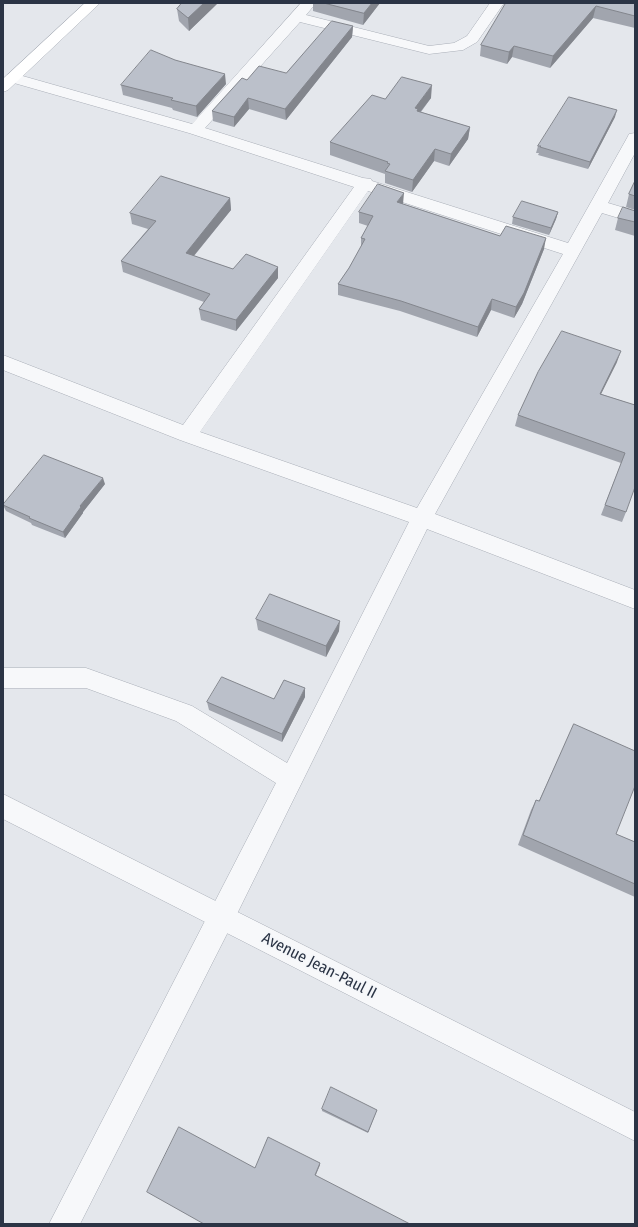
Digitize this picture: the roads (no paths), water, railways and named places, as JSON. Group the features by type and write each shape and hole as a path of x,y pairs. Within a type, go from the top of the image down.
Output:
{"main road":[{"path":"7,82 92,3"}],"street":[{"path":"195,130 309,3"},
{"path":"297,17 429,50 458,47 472,38 497,3"},
{"path":"7,82 195,130 573,251"},
{"path":"64,1224 222,917 422,518 635,138"},
{"path":"187,435 365,184"},
{"path":"597,206 635,217"},
{"path":"3,362 187,435 422,518 635,600"},
{"path":"3,678 86,678 184,713 291,779"},
{"name":"Avenue Jean-Paul II","path":"3,806 635,1127"}]}
